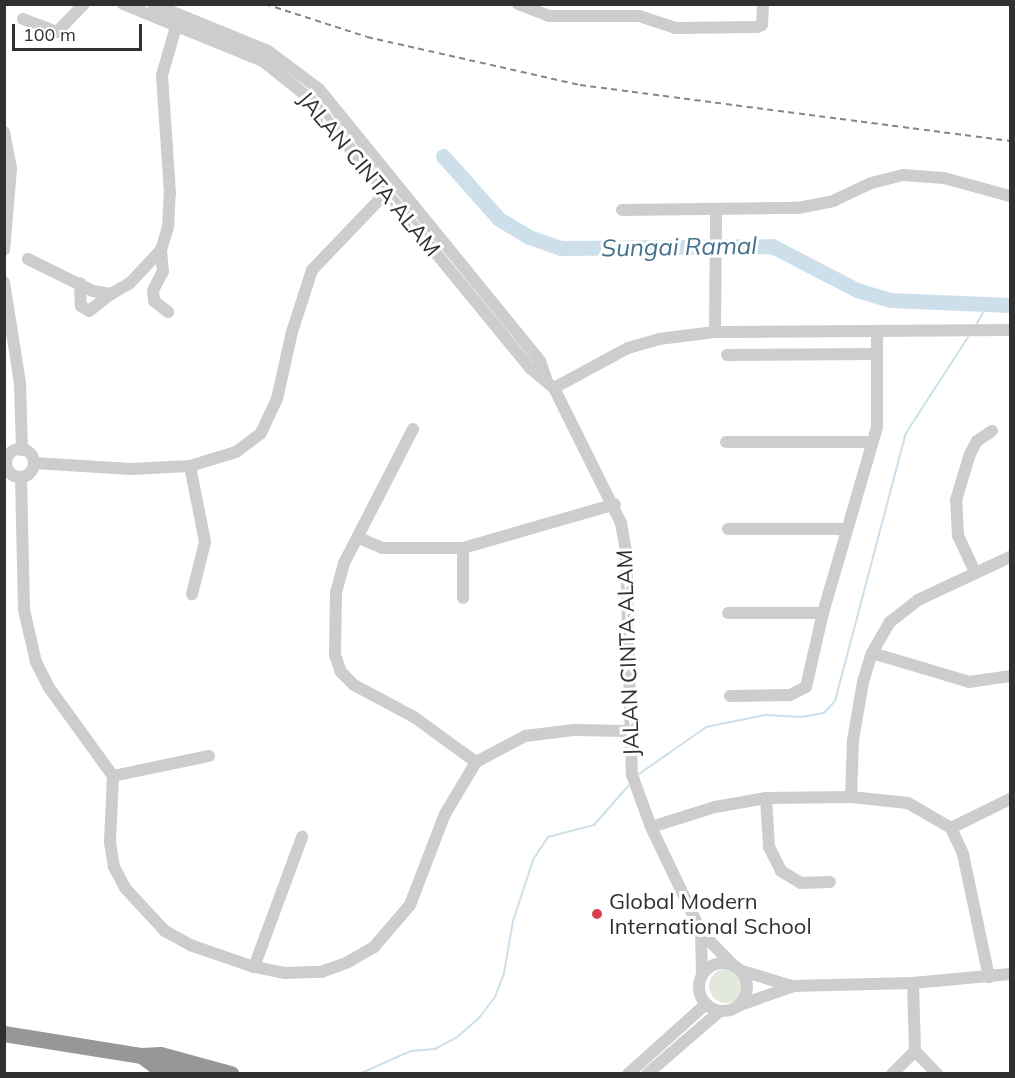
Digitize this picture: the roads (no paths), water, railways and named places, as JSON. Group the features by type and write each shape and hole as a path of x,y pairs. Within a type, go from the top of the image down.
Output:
{"highway":[{"path":"4,1034 142,1056 161,1055 231,1074"},
{"path":"142,1056 158,1068 184,1074"}],"street":[{"path":"23,19 57,32 84,4"},
{"name":"JALAN CINTA ALAM","path":"123,4 268,51 319,89 540,361 615,504 626,550 629,731 632,775 651,827 701,932 737,968 792,987"},
{"name":"JALAN CINTA ALAM","path":"153,4 178,20 257,58 283,76 317,105 385,194 530,368 550,383"},
{"path":"518,4 540,9 639,16 675,28 757,27 763,20 763,4"},
{"path":"168,312 154,301 153,291 163,271 161,250 168,227 170,193 162,75 178,20"},
{"path":"4,132 11,169 4,250"},
{"path":"622,210 716,211 798,208 833,201 871,183 903,175 945,178 1011,196"},
{"path":"34,463 131,469 190,466 237,452 261,433 277,399 292,332 312,270 385,194"},
{"path":"715,332 716,211"},
{"path":"80,283 81,306 89,311 130,283 161,250"},
{"path":"28,259 93,291 111,294"},
{"path":"4,282 20,383 22,450"},
{"path":"550,383 628,348 659,339 715,332 1011,330"},
{"path":"730,696 799,693 806,687 846,528 877,427 877,331"},
{"path":"727,355 877,354"},
{"path":"413,429 359,538 344,563 336,592 334,646 341,672 354,686 414,717 476,762"},
{"path":"975,572 958,536 956,500 970,454 977,441 992,431"},
{"path":"726,442 872,442"},
{"path":"22,450 32,455 34,463 32,471 21,477 12,475 5,462 13,451 22,450"},
{"path":"190,466 205,542 192,594"},
{"path":"21,477 24,610 36,662 50,689 113,776 110,842 114,867 125,888 165,931 190,945 254,967 285,973 321,972 374,947 410,905 446,814 476,762 525,736 574,730 629,731"},
{"path":"359,538 390,548 464,548 615,504"},
{"path":"728,529 846,528"},
{"path":"463,598 464,548"},
{"path":"851,797 853,740 872,653 891,622 918,600 1011,557"},
{"path":"728,613 823,614"},
{"path":"872,653 969,682 1011,676"},
{"path":"113,776 209,756"},
{"path":"651,827 715,807 766,798 851,797 908,803 951,828 963,854 989,977"},
{"path":"766,798 769,847 781,871 801,883 830,882"},
{"path":"951,828 1011,799"},
{"path":"254,967 302,837"},
{"name":"JALAN CINTA ALAM","path":"701,932 702,976"},
{"path":"647,1074 720,1011 740,1005 748,988 737,968 713,965 702,976 699,991 706,1004 720,1011"},
{"name":"JALAN CINTA ALAM","path":"740,1005 792,987 913,983 1011,974"},
{"path":"913,983 915,1051 937,1074"},
{"path":"628,1074 706,1004"},
{"path":"891,1074 915,1051"}],"waterway":[{"name":"Sungai Ramal","path":"443,156 499,219 529,237 561,248 772,246 857,290 890,300 1010,305"},
{"path":"977,323 988,305"},
{"path":"639,774 706,727 765,715 801,717 824,713 835,701 906,433 968,337"},
{"path":"359,1074 411,1051 435,1049 456,1038 479,1018 495,997 504,973 513,921 533,860 548,837 594,825 628,786"}],"railway":[{"path":"265,4 367,37 580,85 1010,141"}],"place":[{"name":"Global Modern International School","path":"597,914"}]}
